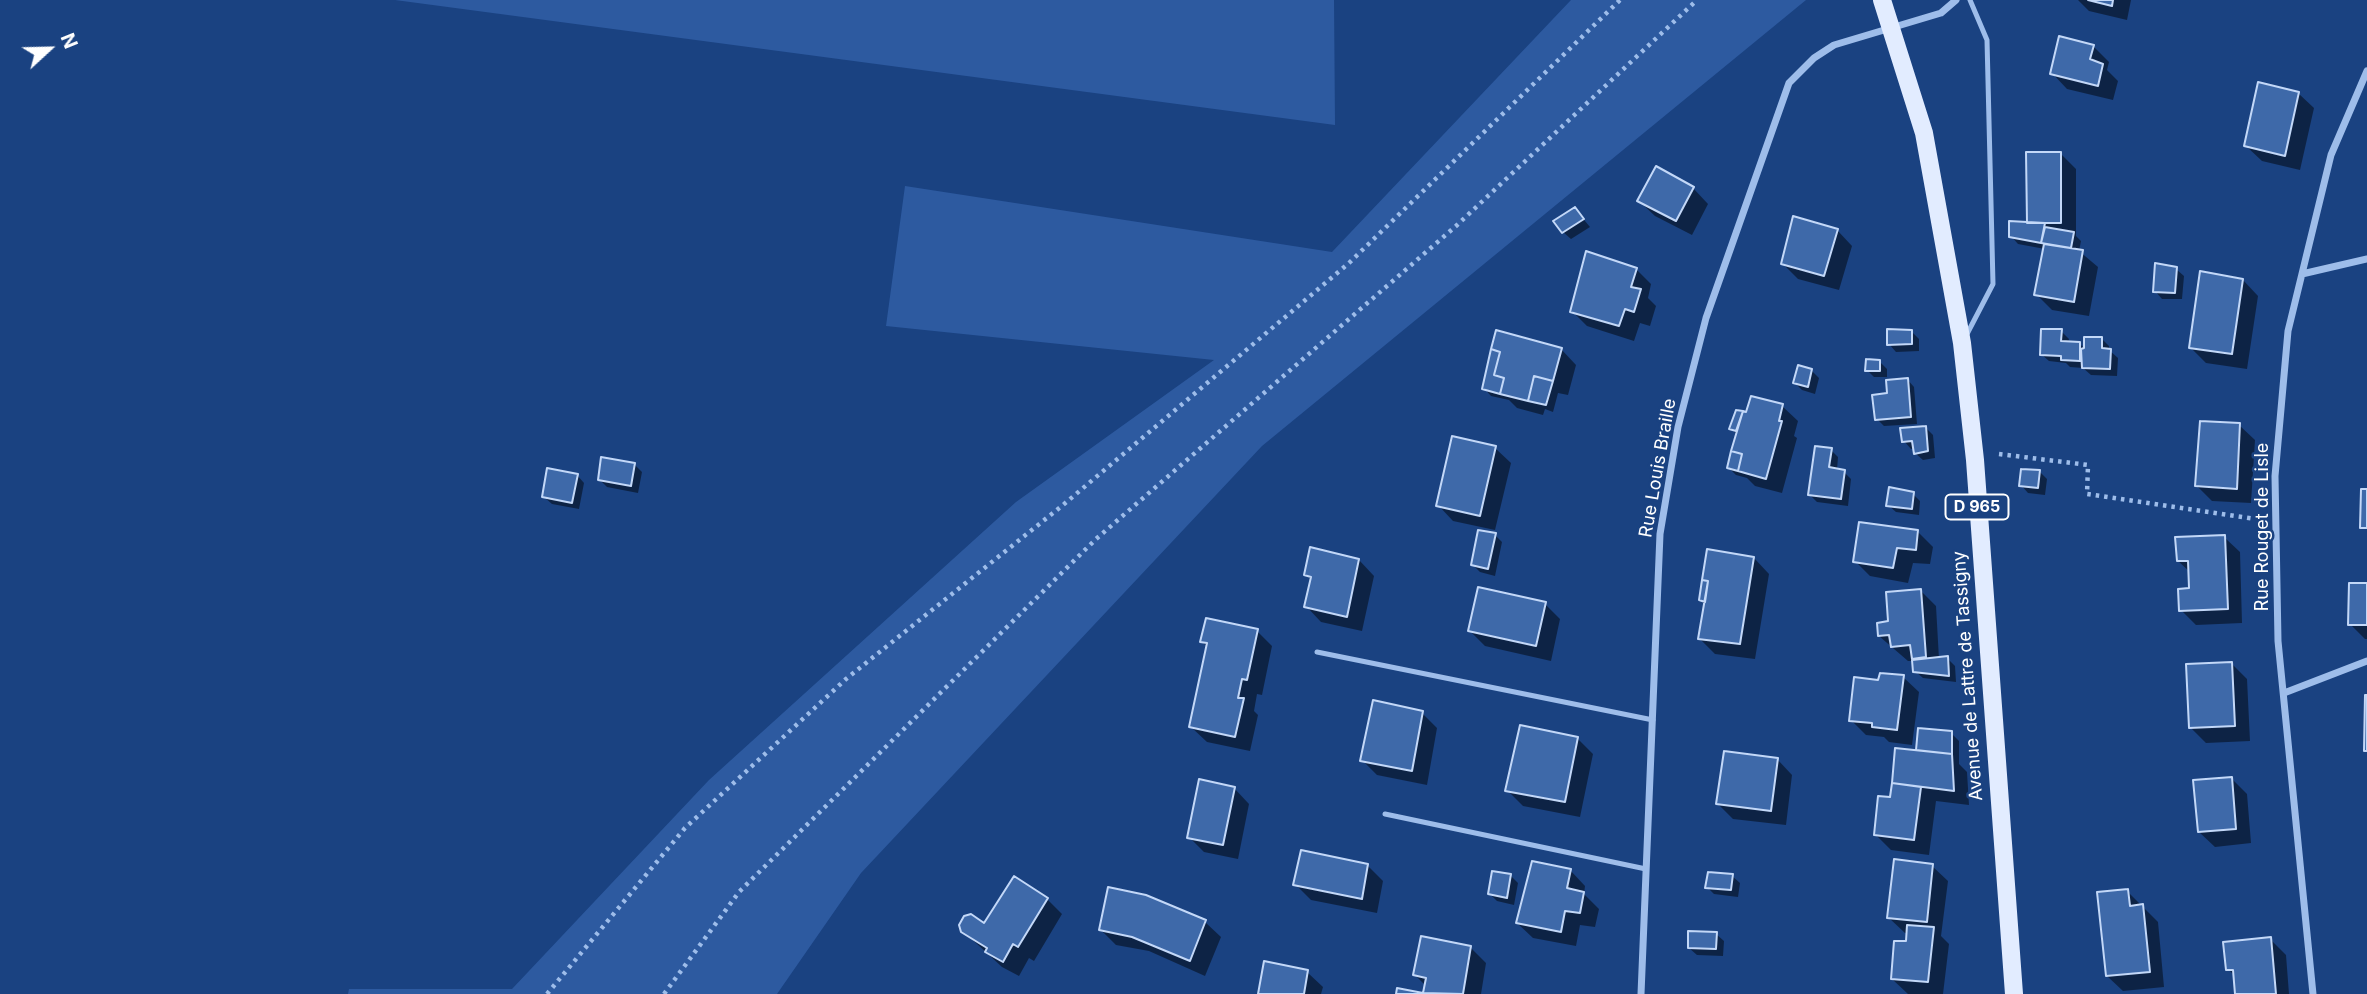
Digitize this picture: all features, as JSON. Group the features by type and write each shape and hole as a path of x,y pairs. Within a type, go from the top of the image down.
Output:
{"main road":[{"name":"D 965","path":"1882,0 1892,28"},
{"name":"Avenue de Lattre de Tassigny","path":"1892,28 1924,133 1962,343 1975,460 2014,994"}],"street":[{"name":"Rue Louis Braille","path":"1641,994 1660,534 1678,427 1706,318 1789,83 1814,58 1834,45 1941,13 1956,0"},
{"name":"Rue Rouget de Lisle","path":"2313,994 2278,641 2275,477 2288,331 2331,155 2367,71"},
{"path":"2302,274 2367,259"},
{"path":"2284,693 2367,661"}],"lane":[{"path":"1962,343 1993,284 1987,40 1970,0"},
{"path":"1317,652 1653,720"},
{"path":"1385,814 1646,869"}],"path":[{"path":"547,994 695,819 846,679 1063,505 1349,263 1620,0"},
{"path":"664,994 739,892 1096,539 1456,226 1697,0"},
{"path":"1975,460 1995,461 1995,453 2088,466 2087,494 2276,522"}],"shaded area":[{"path":"395,0 1334,0 1335,125"},
{"path":"1571,0 1806,0 1262,446 861,873 777,994 348,994 349,989 512,989 709,780 1016,502 1214,360 886,326 905,186 1332,252"}],"building":[{"path":"2088,0 2113,0 2112,6"},
{"path":"2059,36 2094,45 2090,59 2103,64 2098,86 2050,74"},
{"path":"2258,82 2299,92 2285,156 2244,146"},
{"path":"2026,152 2061,152 2061,223 2027,223"},
{"path":"1656,166 1694,187 1676,221 1637,201"},
{"path":"1575,207 1584,219 1562,233 1553,221"},
{"path":"1793,216 1838,229 1824,276 1781,264"},
{"path":"2009,221 2045,223 2041,243 2009,237"},
{"path":"2045,227 2074,232 2071,248 2041,243"},
{"path":"2044,244 2083,250 2074,302 2034,295"},
{"path":"1586,251 1637,268 1631,287 1641,289 1634,312 1625,309 1619,326 1570,312"},
{"path":"2155,263 2177,267 2175,293 2153,292"},
{"path":"2200,271 2243,279 2232,354 2189,348"},
{"path":"1887,329 1912,330 1912,344 1887,345"},
{"path":"2041,329 2062,329 2061,341 2080,342 2080,361 2061,360 2061,356 2040,355"},
{"path":"1496,330 1562,348 1553,381 1534,376 1528,401 1500,394 1504,378 1494,375 1500,352 1491,349"},
{"path":"2084,337 2102,337 2102,348 2111,349 2110,369 2082,368 2081,349 2084,348"},
{"path":"1491,349 1500,352 1494,375 1504,378 1500,394 1482,389"},
{"path":"1866,359 1880,360 1880,371 1865,371"},
{"path":"1798,365 1812,369 1808,387 1793,383"},
{"path":"1534,376 1553,381 1546,405 1528,401"},
{"path":"1908,378 1911,417 1875,420 1872,395 1887,393 1886,380"},
{"path":"1751,396 1783,404 1779,421 1782,421 1766,479 1738,471 1742,454 1731,451 1743,411 1746,412"},
{"path":"1736,410 1743,411 1736,431 1729,429"},
{"path":"2200,421 2240,423 2237,489 2195,486"},
{"path":"1926,426 1928,451 1914,454 1912,441 1902,442 1900,428"},
{"path":"1452,436 1496,446 1480,516 1436,506"},
{"path":"1815,446 1832,448 1829,467 1845,470 1841,499 1808,495"},
{"path":"1731,451 1742,454 1738,471 1727,468"},
{"path":"601,457 635,463 631,486 598,480"},
{"path":"547,468 578,474 572,503 542,497"},
{"path":"2021,469 2040,470 2038,488 2019,486"},
{"path":"1889,487 1914,492 1912,509 1886,506"},
{"path":"2361,489 2367,489 2367,528 2360,528"},
{"path":"1859,522 1918,530 1916,550 1897,548 1893,568 1853,562"},
{"path":"1478,530 1496,533 1488,569 1471,565"},
{"path":"2225,535 2228,609 2179,611 2178,589 2189,588 2188,561 2177,561 2175,537"},
{"path":"1310,547 1359,559 1347,617 1304,607 1311,577 1304,575"},
{"path":"1707,549 1754,557 1740,644 1698,639 1708,581 1702,580"},
{"path":"1702,580 1708,581 1705,602 1699,600"},
{"path":"2349,583 2367,583 2367,625 2348,625"},
{"path":"1478,587 1546,602 1536,646 1468,631"},
{"path":"1921,589 1926,657 1912,659 1910,645 1891,647 1889,635 1878,636 1877,623 1888,621 1886,592"},
{"path":"1206,618 1258,629 1247,680 1242,679 1238,698 1244,698 1235,737 1189,727 1207,643 1200,642"},
{"path":"1948,656 1949,676 1913,672 1912,660"},
{"path":"2232,662 2235,726 2189,728 2186,664"},
{"path":"1880,673 1904,675 1897,730 1872,727 1872,723 1849,721 1854,677 1878,680"},
{"path":"2367,695 2367,751 2364,751"},
{"path":"1373,700 1423,711 1412,771 1360,761"},
{"path":"1520,725 1578,737 1565,802 1505,791"},
{"path":"1918,728 1952,731 1952,754 1916,750"},
{"path":"1895,748 1952,754 1954,791 1892,783"},
{"path":"1724,751 1778,758 1771,811 1716,804"},
{"path":"2232,777 2236,829 2198,832 2193,780"},
{"path":"1199,779 1235,787 1223,845 1187,838"},
{"path":"1892,783 1921,787 1914,840 1874,835 1878,796 1890,797"},
{"path":"1301,850 1368,864 1362,899 1293,885"},
{"path":"1894,859 1933,864 1927,922 1887,918"},
{"path":"1532,861 1571,869 1567,888 1584,892 1580,913 1565,911 1561,932 1516,923"},
{"path":"1492,871 1511,874 1507,898 1488,894"},
{"path":"1708,872 1733,874 1731,890 1705,888"},
{"path":"1014,876 1048,898 1018,947 1013,944 1003,962 985,952 987,948 961,932 959,925 964,916 971,914 984,923"},
{"path":"1108,887 1146,895 1206,920 1190,961 1132,937 1099,930"},
{"path":"2128,889 2130,906 2143,904 2150,972 2106,976 2097,892"},
{"path":"1907,925 1934,927 1928,982 1891,979 1894,941 1906,941"},
{"path":"1688,931 1717,932 1716,949 1688,948"},
{"path":"1421,936 1471,946 1463,994 1423,993 1426,978 1413,975"},
{"path":"2271,937 2276,994 2235,994 2233,970 2226,970 2223,942"},
{"path":"1264,961 1308,970 1304,994 1258,994"},
{"path":"1397,988 1423,993 1427,994 1396,994"}]}
